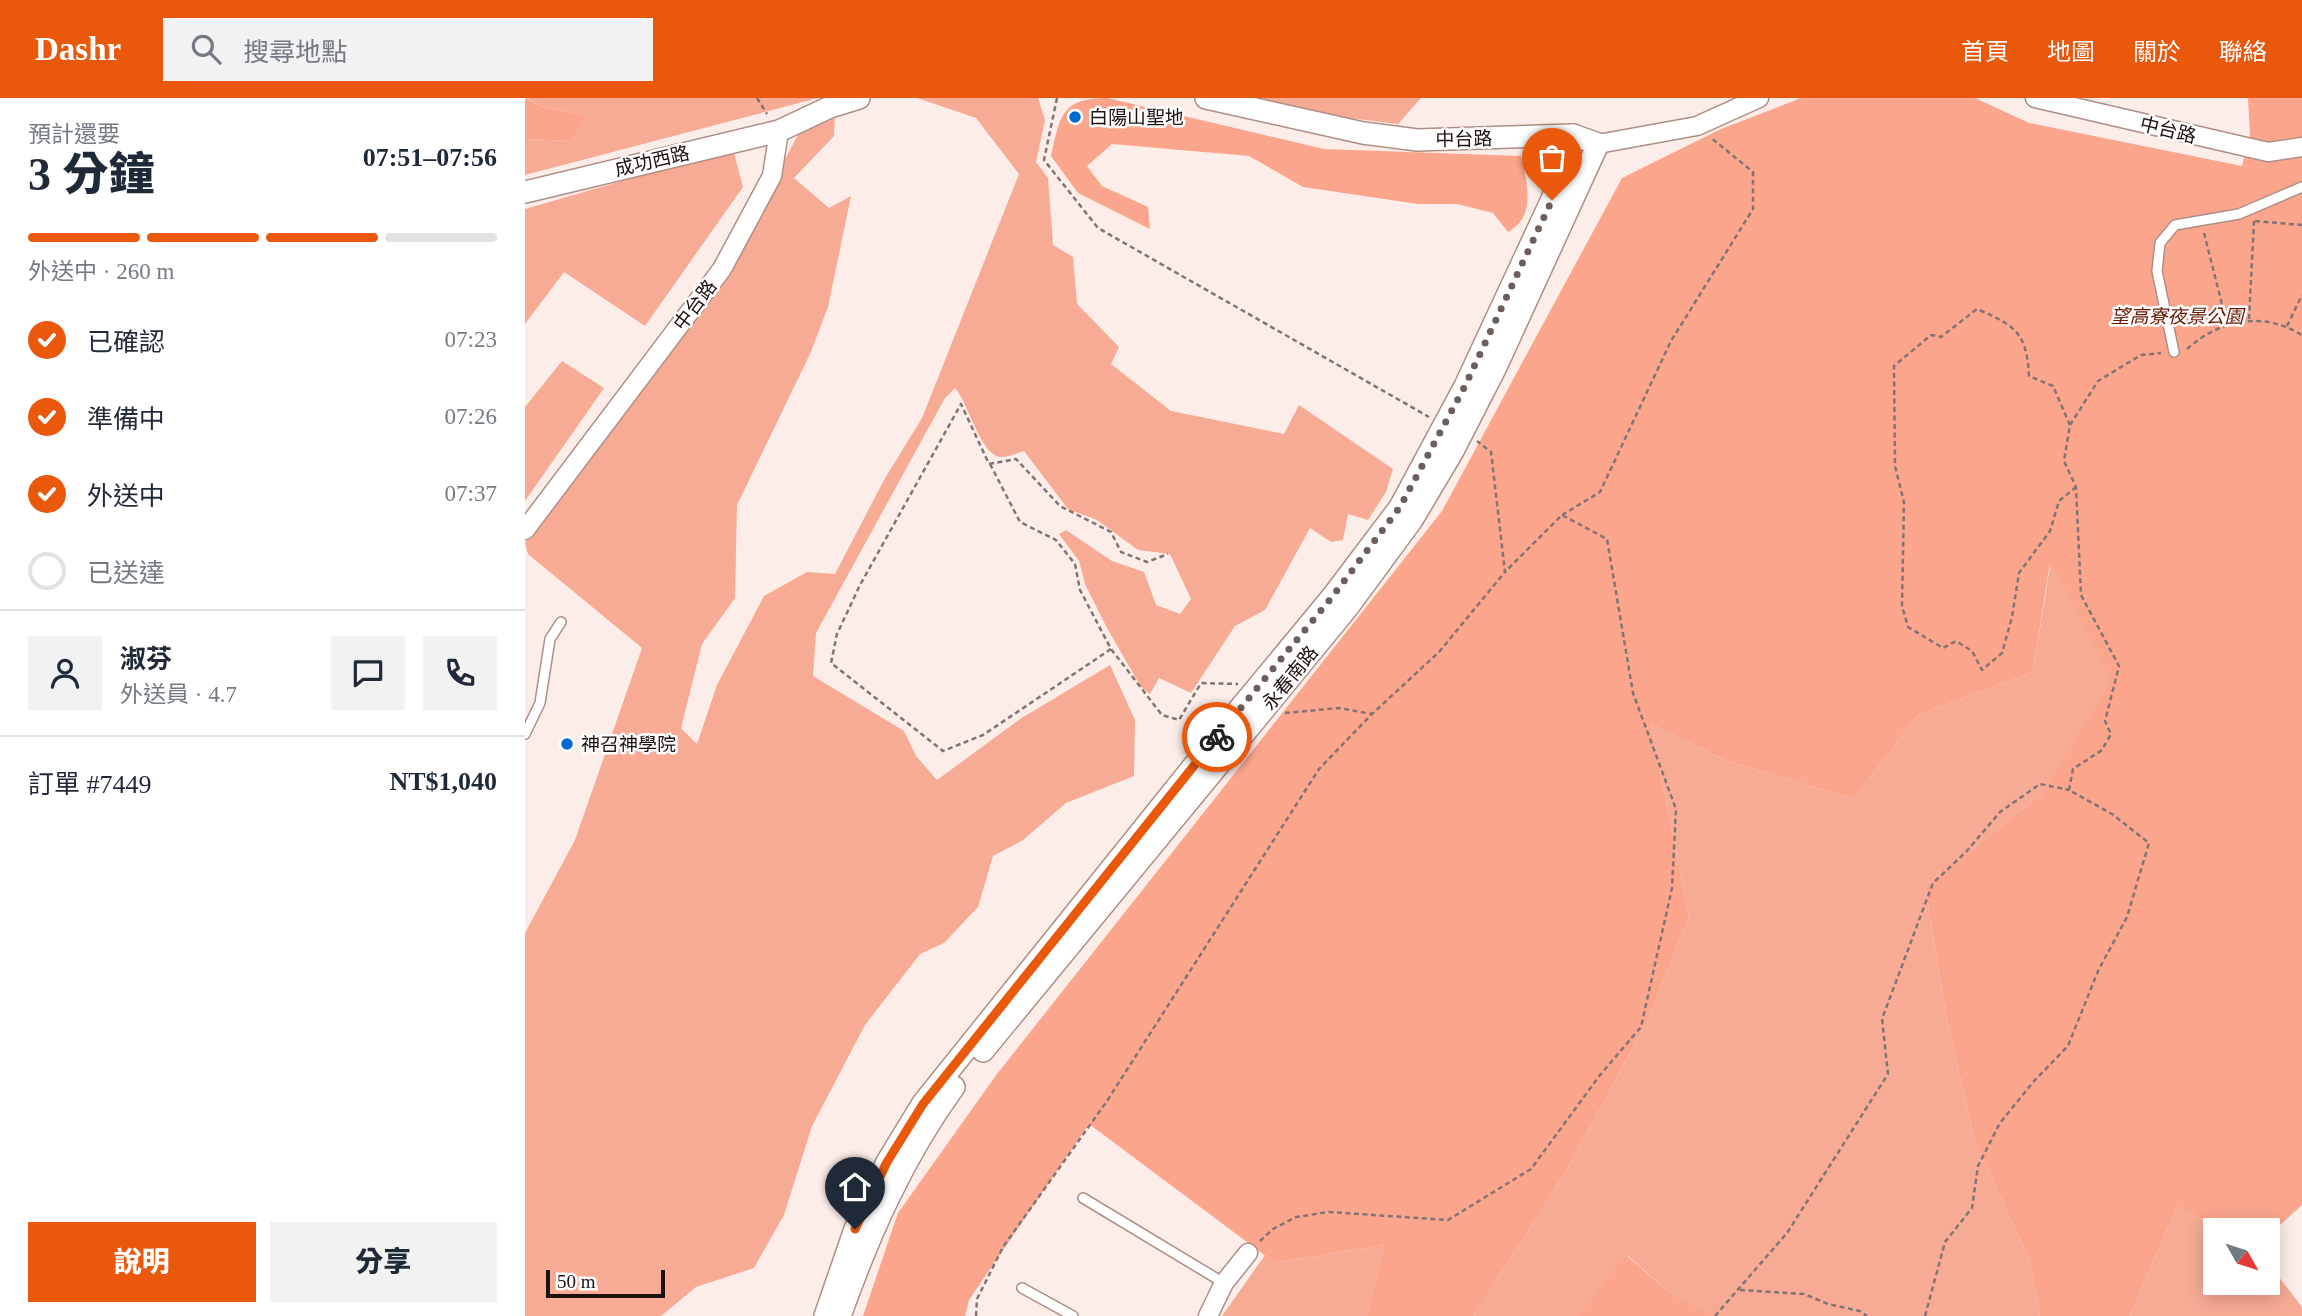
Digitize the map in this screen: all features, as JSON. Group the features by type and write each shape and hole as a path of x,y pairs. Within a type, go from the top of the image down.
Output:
{"street":[{"path":"779,131 830,107 859,98"},
{"name":"中台路","path":"1206,98 1363,133 1417,140 1573,135 1598,144"},
{"path":"1598,144 1697,126 1759,98"},
{"name":"中台路","path":"2035,98 2268,152 2302,147"},
{"name":"成功西路","path":"525,192 779,131"},
{"name":"中台路","path":"525,530 722,269 772,176 779,131"},
{"name":"永春南路","path":"1340,602 1400,507 1465,386 1552,200 1573,135"},
{"name":"永春南路","path":"825,1316 862,1232 929,1109 1248,704 1412,520 1453,451 1598,144"},
{"name":"永春南路","path":"840,1316 862,1232"},
{"path":"1207,1316 1224,1283 1248,1253"}],"lane":[{"path":"2178,353 2157,271 2160,243 2175,225 2239,214 2302,187"},
{"path":"525,734 540,703 550,639 561,622"},
{"path":"1083,1198 1224,1283"},
{"path":"1022,1288 1073,1316"}],"path":[{"path":"1057,98 1044,160 1098,228 1429,417"},
{"path":"976,1316 977,1299 1003,1247 1107,1101 1319,769 1372,714 1439,652 1504,572 1562,515 1600,492 1671,341 1753,209 1753,172 1697,126"},
{"path":"2245,223 2289,221 2302,225"},
{"path":"2249,319 2254,222"},
{"path":"2214,230 2203,233 2227,324"},
{"path":"2287,326 2302,295"},
{"path":"2070,425 2053,386 2029,376 2028,354 2014,327 1977,309 1941,337 1931,335 1894,366 1895,466 1904,502 1902,606 1909,627 1943,648 1956,641 1972,652 1982,670 2002,653 2012,617 2019,573 2050,531 2059,501 2076,487"},
{"path":"2069,790 2073,769 2102,750 2111,734 2105,721 2119,666 2081,595 2076,487 2064,461 2070,425 2098,381 2141,355 2178,353 2203,335 2227,324 2249,319 2287,326 2302,335"},
{"path":"1111,649 983,735 943,751 831,663 837,634 860,585 961,404 1020,522 1056,540 1075,565 1080,590 1111,649 1162,715 1179,720 1201,683 1234,682 1248,704"},
{"path":"1476,440 1491,452 1504,572"},
{"path":"989,464 1016,459 1060,506 1111,532 1121,552 1147,562 1168,554"},
{"path":"1248,1253 1273,1229 1296,1217 1329,1212 1448,1220 1531,1169 1600,1075 1641,1027 1672,888 1676,808 1633,693 1607,539 1562,515"},
{"path":"1276,707 1287,713 1339,708 1372,714"},
{"path":"1715,1316 1787,1233 1888,1074 1882,1019 1933,883 1966,852 2000,812 2040,784 2069,790 2112,814 2149,843 2127,917 2098,971 2068,1046 2000,1123 1978,1166 1972,1208 1945,1242 1925,1316"},
{"path":"1740,1290 1804,1294 1828,1304 1860,1311 1867,1316"}],"green space":[{"path":"525,98 540,106 588,116 571,141 525,139"},
{"path":"1107,98 1324,149 1521,156 1528,198 1526,208 1517,225 1508,232 1493,213 1457,204 1418,204 1303,187 1249,156 1112,144 1087,166 1102,186 1148,207 1150,229 1078,193 1051,156 1057,130 1065,112 1080,102"},
{"name":"望高寮夜景公園","path":"1801,98 1975,98 2029,123 2242,166 2250,135 2248,98 2302,98 2302,1205 2280,1225 2280,1218 2203,1220 2177,1207 2130,1316 2040,1316 2029,1259 1975,1142 1946,1016 1925,886 2043,793 2050,562 2033,672 1918,715 1854,799 1724,760 1651,724 1689,917 1648,1020 1567,1170 1474,1316 1366,1316 1384,1245 1275,1263 1089,1124 969,1300 965,1316 863,1316 898,1213 997,1074 1442,511 1622,178 1721,129"},
{"path":"1626,1255 1669,1292 1717,1316 1577,1316"}],"shaded area":[{"path":"526,98 818,98 525,175 525,139 571,141 588,116 540,106"},
{"path":"917,98 1038,98 1045,120 1036,162 1048,178 1053,245 1073,257 1077,304 1119,347 1111,364 1171,411 1284,434 1299,405 1393,469 1386,492 1368,520 1348,514 1343,540 1331,542 1310,528 1265,610 1235,626 1191,693 1159,678 1150,694 1141,687 1107,628 1085,584 1079,561 1059,534 1066,530 1112,561 1144,572 1156,605 1180,614 1191,599 1170,554 1138,550 1097,520 1068,509 1024,451 1004,457 994,455 981,439 955,388 945,398 816,633 813,676 904,731 916,756 937,780 1020,719 1110,665 1135,720 1134,776 1066,803 1023,840 993,856 978,907 944,943 920,954 865,1025 812,1126 784,1215 754,1268 696,1287 661,1316 525,1316 525,933 575,840 642,648 528,554 525,543 551,501 727,269 800,131 835,116 834,136 794,178 829,208 851,196 828,307 810,354 737,505 735,598 702,644 681,728 697,744 717,685 764,596 807,572 835,574 884,480 922,418 1019,174 976,118"},
{"path":"1263,98 1421,98 1398,124 1284,110"},
{"path":"733,149 743,187 645,326 564,272 525,324 525,209"},
{"path":"562,361 604,388 525,501 525,407"},
{"path":"2051,560 2112,680 2043,793 1925,886 1946,1016 1975,1142 2029,1259 2040,1316 1717,1316 1669,1292 1627,1255 1577,1316 1474,1316 1567,1170 1648,1020 1689,917 1651,724 1724,760 1854,799 1918,715 2033,672"},
{"path":"2177,1207 2203,1220 2203,1295 2280,1295 2280,1279 2302,1307 2302,1316 2130,1316"},
{"path":"1384,1245 1366,1316 1222,1316 1265,1255 1275,1263"}],"way so far":[{"path":"1217,737 1332,597 1400,507 1465,386 1552,200"}],"place":[{"name":"白陽山聖地","path":"1075,117"},
{"name":"神召神學院","path":"567,744"}],"route":[{"path":"855,1229 887,1162 923,1104 1217,737"}]}
